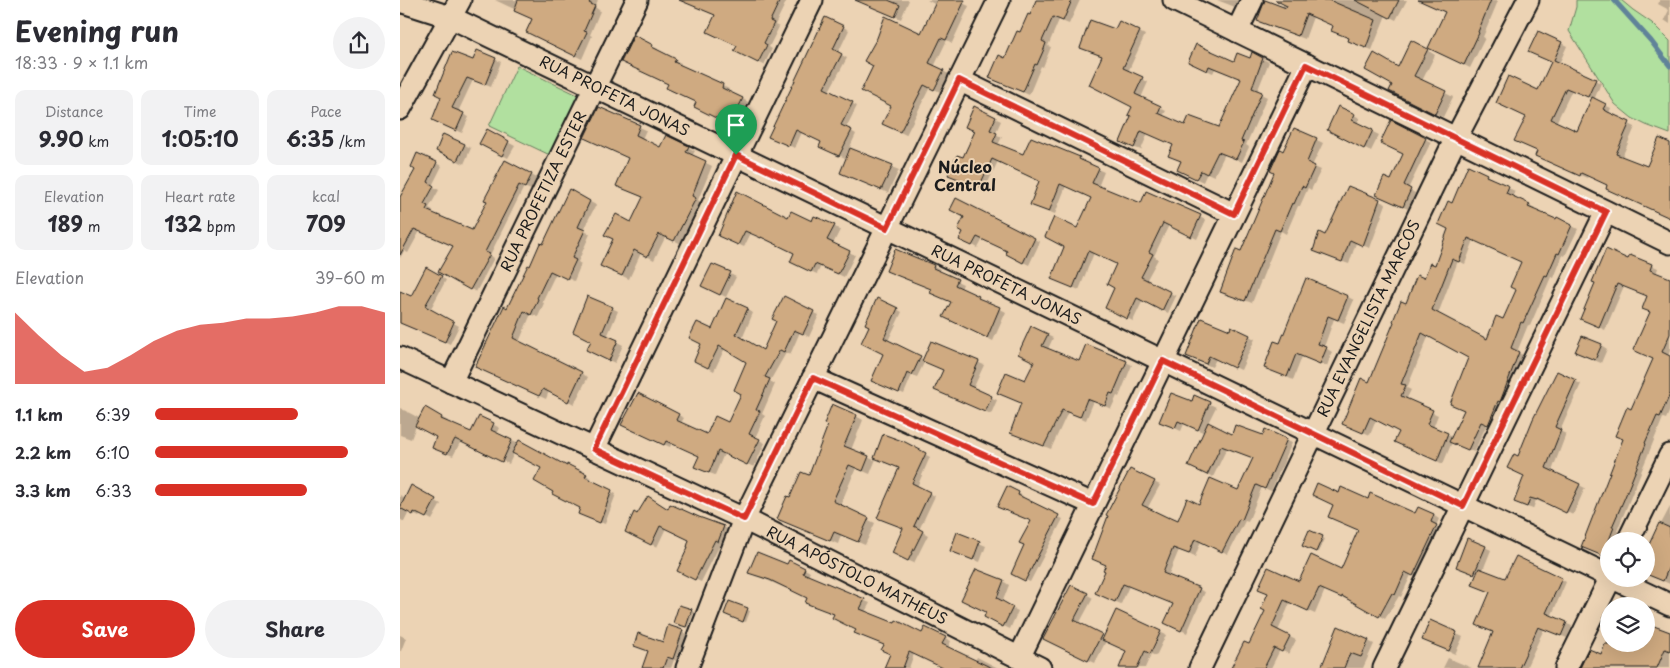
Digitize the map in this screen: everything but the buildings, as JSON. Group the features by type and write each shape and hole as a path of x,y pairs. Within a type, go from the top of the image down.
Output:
{"street":[{"name":"RUA PROFETIZA ESTER","path":"451,382 637,0"},
{"path":"594,449 812,0"},
{"path":"687,668 744,519 998,0"},
{"path":"1174,0 1670,243"},
{"path":"1237,31 1252,0"},
{"name":"RUA EVANGELISTA MARCOS","path":"1200,668 1456,138 1527,0"},
{"name":"RUA PROFETA JONAS","path":"400,1 455,9 595,87 1600,573"},
{"path":"400,109 455,9"},
{"path":"1019,658 1306,65"},
{"path":"959,80 1234,214"},
{"path":"1384,668 1606,212"},
{"name":"RUA APÓSTOLO MATHEUS","path":"400,358 744,519 1040,668"},
{"path":"813,378 1093,504"},
{"path":"1632,532 1670,455"},
{"path":"1566,668 1604,587"},
{"path":"1632,587 1670,605"}],"green space":[{"path":"1576,0 1621,0 1652,23 1670,41 1670,134 1632,118 1615,104 1569,31 1576,7"},
{"path":"517,66 582,97 554,157 489,126"}],"waterway":[{"path":"1614,0 1651,41 1670,66"}],"district":[{"name":"Núcleo Central","path":"965,176"}],"route":[{"path":"1306,65 1606,212 1463,506 1163,361 1093,504 813,378 744,519 594,449 736,155 887,228 959,80 1234,214 1306,65"}]}
